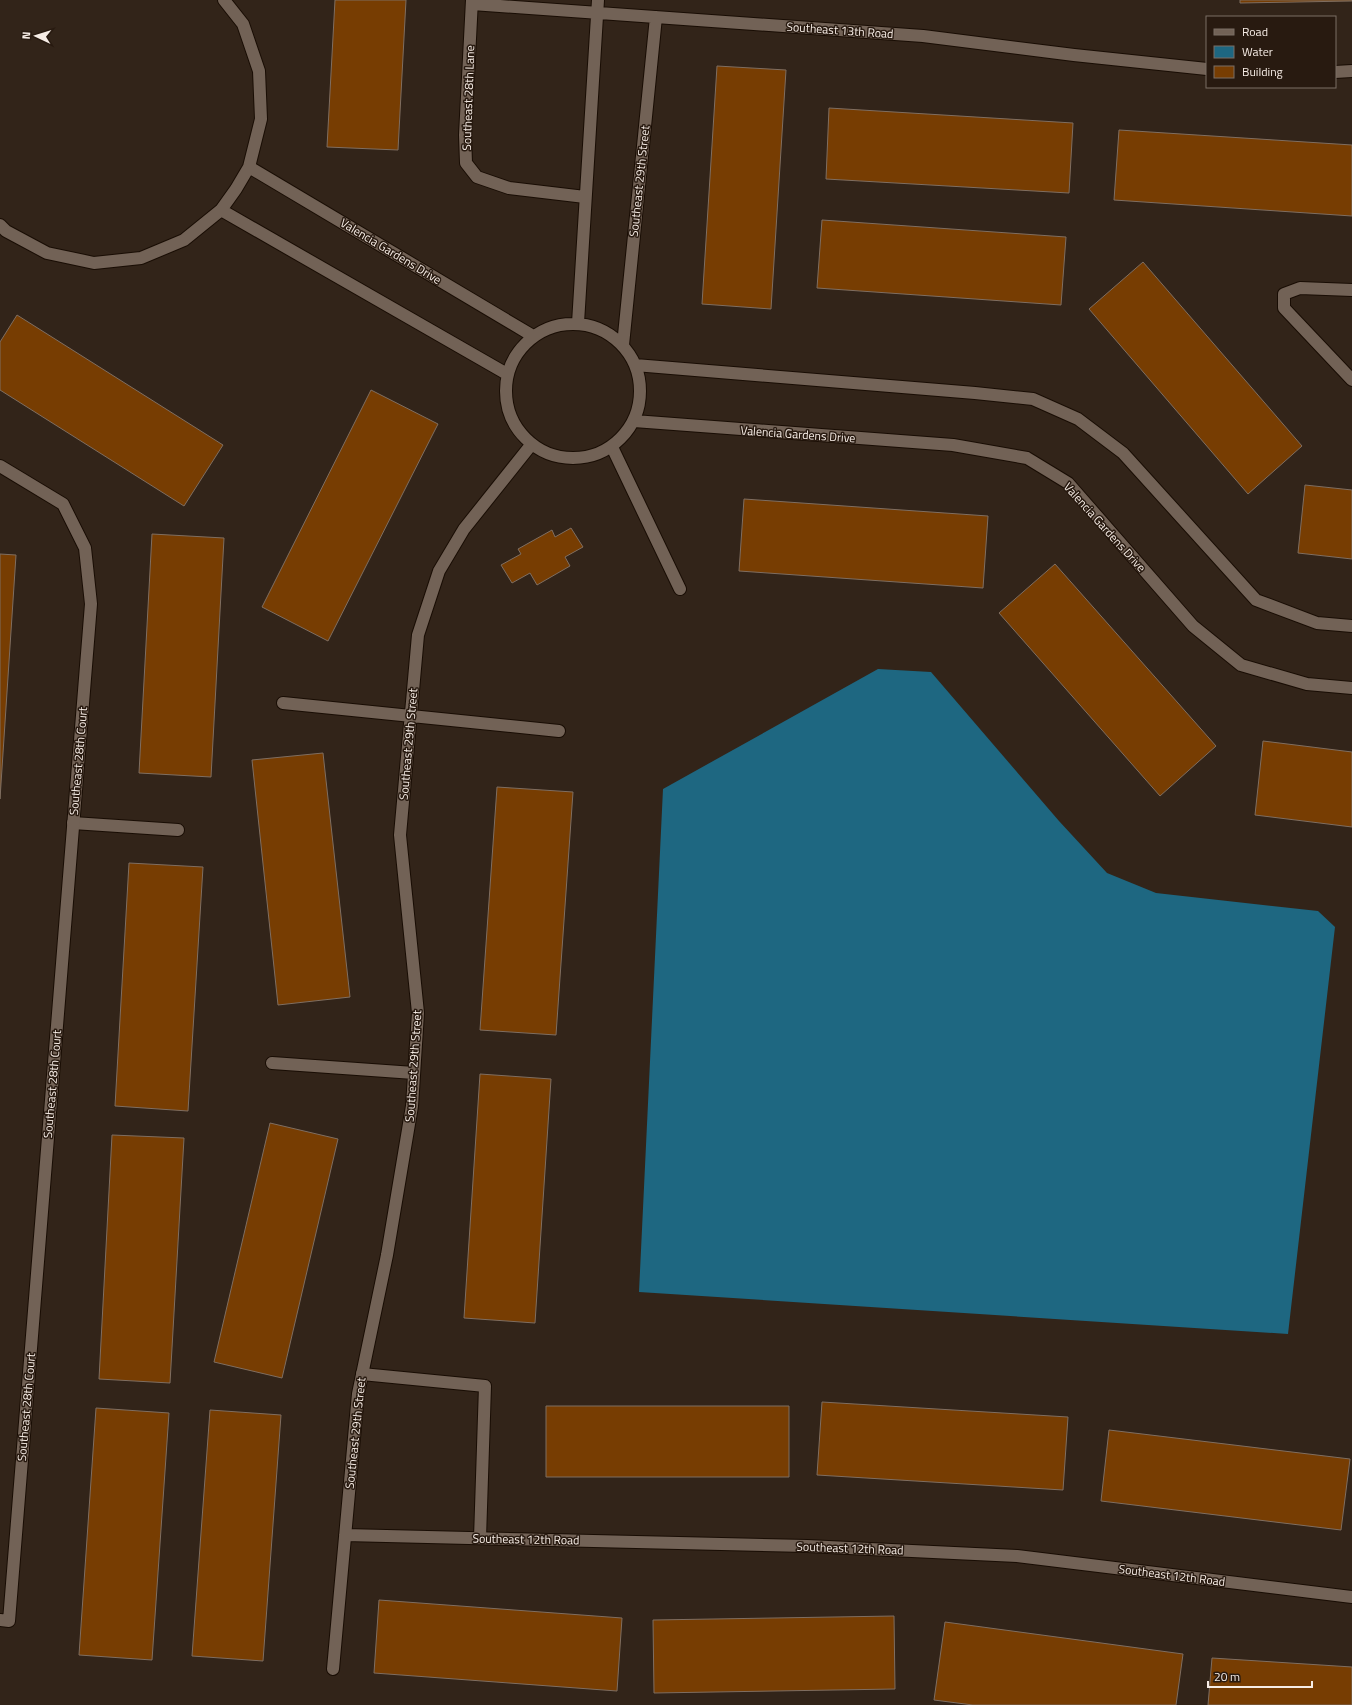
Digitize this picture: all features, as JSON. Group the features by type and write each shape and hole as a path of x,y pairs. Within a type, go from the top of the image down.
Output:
{"street":[{"path":"0,225 6,231 47,253 94,263 141,258 184,240 221,210 249,167 261,119 259,70 242,24 224,0"},
{"path":"578,323 598,0"},
{"name":"Southeast 13th Road","path":"472,2 597,13 922,36 1074,55 1206,69"},
{"name":"Southeast 28th Lane","path":"472,2 465,135 466,163 477,177 509,188 585,197"},
{"name":"Southeast 29th Street","path":"623,345 656,17"},
{"path":"1336,72 1352,71"},
{"name":"Valencia Gardens Drive","path":"249,167 533,336"},
{"path":"221,210 507,374"},
{"path":"1352,290 1300,288 1284,294 1284,308 1352,380"},
{"path":"562,323 578,323 594,326 610,334 623,345 635,365 640,384 640,403 634,421 624,435 612,447 592,456 571,458 550,455 531,445 518,430 509,413 505,394 507,374 516,353 533,336 547,328 562,323"},
{"path":"635,365 1032,399 1078,419 1123,453 1256,600 1317,623 1352,626"},
{"name":"Valencia Gardens Drive","path":"634,421 953,445 1027,458 1068,483 1194,626 1242,665 1307,684 1352,688"},
{"name":"Southeast 29th Street","path":"333,1669 358,1394 387,1255 412,1106 418,1013 400,835 418,636 439,571 464,529 531,445"},
{"path":"612,447 680,589"},
{"name":"Southeast 28th Court","path":"0,466 63,504 85,548 91,604 5,1621"},
{"path":"283,703 559,731"},
{"path":"73,823 178,830"},
{"path":"272,1063 414,1073"},
{"path":"362,1374 485,1386 480,1538"},
{"name":"Southeast 12th Road","path":"345,1535 807,1546 1017,1556 1352,1597"}],"water":[{"path":"878,669 931,672 1059,821 1107,873 1156,893 1318,911 1335,927 1288,1334 639,1292 663,789"}],"building":[{"path":"335,0 406,0 398,150 327,147"},
{"path":"1240,0 1352,0 1352,1 1240,3"},
{"path":"717,66 786,70 771,309 702,304"},
{"path":"829,108 1073,123 1069,193 826,179"},
{"path":"1119,130 1352,145 1352,216 1114,200"},
{"path":"822,220 1066,237 1061,305 817,288"},
{"path":"1143,262 1302,446 1248,494 1089,309"},
{"path":"17,315 223,445 184,506 0,390 0,342"},
{"path":"371,390 438,424 328,641 262,607"},
{"path":"1305,485 1352,490 1352,559 1298,553"},
{"path":"744,499 988,516 983,588 739,571"},
{"path":"571,528 583,547 565,557 570,566 537,585 530,573 512,583 501,565 521,554 518,549 552,530 555,537"},
{"path":"152,534 224,538 211,777 139,773"},
{"path":"0,554 16,555 0,799"},
{"path":"1055,564 1216,746 1160,796 999,613"},
{"path":"1263,741 1352,752 1352,827 1255,815"},
{"path":"323,753 350,997 278,1005 252,760"},
{"path":"497,787 573,792 556,1035 480,1030"},
{"path":"129,863 203,867 188,1111 115,1106"},
{"path":"480,1074 551,1079 535,1323 464,1318"},
{"path":"270,1123 338,1139 282,1378 214,1362"},
{"path":"112,1135 184,1138 170,1383 99,1379"},
{"path":"822,1402 1068,1417 1063,1490 817,1475"},
{"path":"546,1406 789,1406 789,1477 546,1477"},
{"path":"96,1408 169,1413 152,1660 79,1655"},
{"path":"210,1410 281,1415 263,1661 192,1656"},
{"path":"1109,1430 1350,1459 1341,1530 1101,1501"},
{"path":"379,1600 622,1618 617,1691 374,1673"},
{"path":"894,1616 895,1689 654,1693 653,1620"},
{"path":"945,1622 1183,1654 1176,1705 973,1705 934,1700"},
{"path":"1212,1658 1352,1667 1352,1705 1208,1705"}]}
